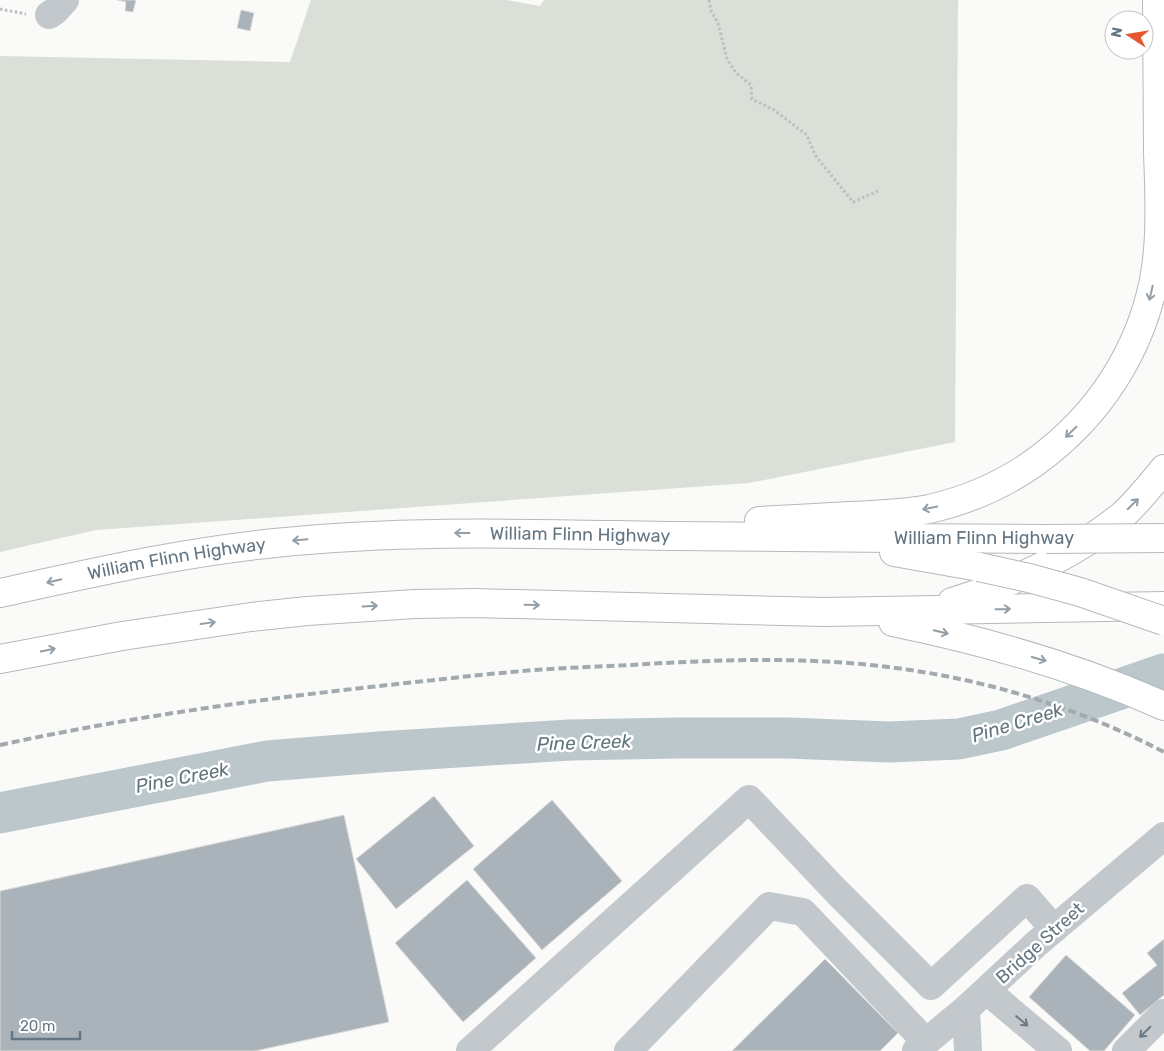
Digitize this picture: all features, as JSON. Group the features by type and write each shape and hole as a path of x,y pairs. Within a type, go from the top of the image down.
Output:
{"highway":[{"path":"511,533 875,515 928,509 955,502 981,492 1030,466 1050,451 1085,418 1099,401 1125,362 1144,318 1150,295 1157,260 1159,232 1157,0"},
{"path":"901,611 948,603 976,594 1005,584 1058,558 1102,531 1122,516 1164,469"},
{"name":"William Flinn Highway","path":"0,593 171,558 273,543 380,535 511,533 806,538 1164,538"},
{"path":"806,538 917,555 1029,578 1080,592 1164,621"},
{"path":"0,659 113,638 234,619 316,610 406,604 475,603 825,612 1164,606"},
{"path":"825,612 926,629 992,645 1048,661 1164,706"}],"street":[{"path":"470,1051 749,799 837,892 932,986 1027,898 1054,929"},
{"name":"Bridge Street","path":"921,1046 966,1010 1036,944 1164,836"},
{"path":"628,1051 769,906 803,912 921,1046"},
{"path":"987,991 1058,1051"},
{"path":"966,1010 968,1051"},
{"path":"1126,1051 1164,1013"}],"path":[{"path":"709,0 718,23 727,60 736,73 751,85 752,99 774,110 807,135 815,155 853,202 878,191"}],"shaded area":[{"path":"311,0 506,0 540,6 544,0 958,0 955,442 749,483 96,530 0,552 0,56 290,62"}],"building":[{"path":"117,0 136,0 133,12 125,11 126,2"},
{"path":"241,10 254,13 250,31 237,28"},
{"path":"434,796 474,846 396,909 356,859"},
{"path":"552,800 622,881 542,950 473,869"},
{"path":"344,815 389,1022 255,1051 0,1051 0,891"},
{"path":"467,880 536,958 463,1022 395,943"},
{"path":"1164,939 1164,995 1140,1015 1122,993 1157,965 1147,953"},
{"path":"1066,955 1135,1015 1104,1051 1090,1051 1029,997"},
{"path":"825,959 898,1033 880,1051 732,1051"}],"waterway":[{"name":"Pine Creek","path":"0,813 267,761 379,752 570,740 788,738 889,742 959,739 1001,730 1164,674"}],"railway":[{"path":"0,745 108,724 217,706 381,686 542,670 701,661 771,660 841,662 910,670 976,683 1040,700 1072,711 1164,752"}]}
